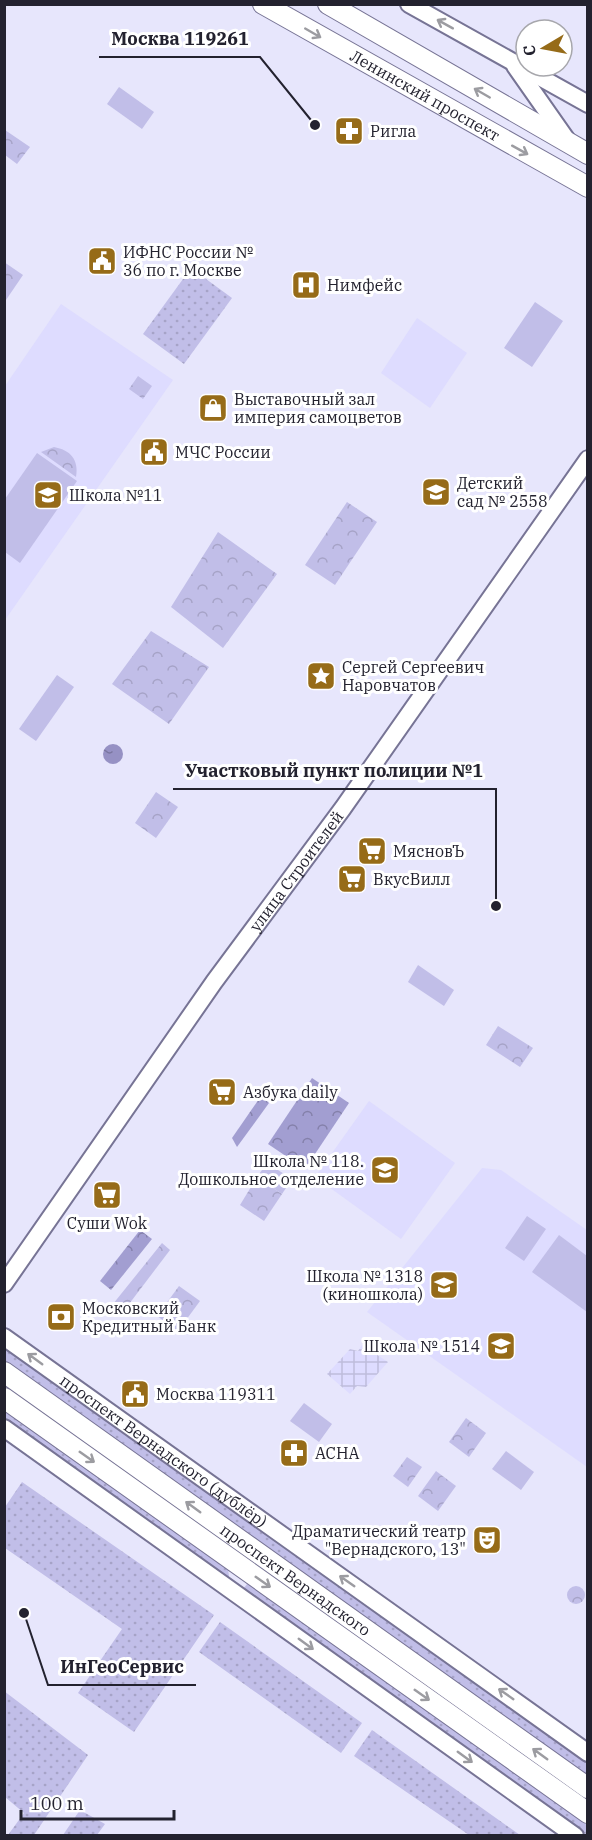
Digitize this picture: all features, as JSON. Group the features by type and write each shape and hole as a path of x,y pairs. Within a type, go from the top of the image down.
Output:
{"main road":[{"name":"Ленинский проспект","path":"262,4 588,188"},
{"name":"Ленинский проспект","path":"328,4 588,154"},
{"name":"проспект Вернадского","path":"4,1372 588,1788"},
{"name":"проспект Вернадского","path":"4,1398 588,1813"}],"street":[{"path":"409,4 588,104"},
{"path":"513,62 569,144"},
{"name":"улица Строителей","path":"4,1284 213,982 343,808 588,459"},
{"name":"проспект Вернадского (дублёр)","path":"4,1337 588,1753"},
{"path":"4,1428 575,1836"},
{"path":"230,1559 241,1597"}],"shaded area":[{"name":"Школа №11","path":"61,304 173,380 5,620 5,386"},
{"path":"417,318 467,353 430,408 381,373"},
{"name":"Школа № 118. Дошкольное отделение","path":"369,1101 455,1163 401,1239 315,1177"},
{"name":"Школа № 1514","path":"482,1168 501,1170 587,1230 587,1467 367,1312"},
{"path":"362,1345 388,1362 366,1387 357,1386 350,1394 327,1374 350,1349 358,1351"}],"green space":[{"path":"119,87 154,112 142,129 107,104"},
{"path":"5,130 30,147 17,164 5,155"},
{"path":"4,262 23,275 6,300 4,298"},
{"path":"191,268 232,298 184,364 143,334"},
{"path":"535,302 563,321 532,367 504,348"},
{"path":"138,376 152,386 143,399 129,389"},
{"path":"54,447 65,450 75,460 76,477 41,452"},
{"path":"37,453 77,481 20,563 5,552 5,499"},
{"path":"347,502 377,522 335,585 305,565"},
{"path":"218,532 277,574 223,648 171,607"},
{"path":"151,631 209,667 169,724 112,684"},
{"path":"57,675 74,687 36,741 19,729"},
{"path":"156,792 178,807 156,838 135,823"},
{"path":"418,965 454,990 444,1006 408,982"},
{"path":"498,1026 533,1048 520,1067 486,1045"},
{"path":"312,1078 349,1103 305,1169 268,1144"},
{"path":"261,1096 269,1103 237,1147 232,1138"},
{"path":"267,1163 292,1179 282,1194 257,1177"},
{"path":"257,1177 282,1194 264,1221 240,1205"},
{"path":"527,1216 546,1229 524,1261 505,1248"},
{"path":"140,1230 152,1239 111,1290 100,1281"},
{"path":"559,1235 587,1256 587,1312 532,1272"},
{"path":"162,1243 170,1250 123,1312 113,1304"},
{"path":"179,1286 200,1301 178,1331 157,1316"},
{"path":"5,1347 587,1762 587,1775 5,1361"},
{"path":"304,1403 332,1424 319,1442 290,1421"},
{"path":"5,1409 228,1569 229,1576 227,1578 5,1421"},
{"path":"466,1418 486,1433 469,1457 449,1442"},
{"path":"506,1451 534,1472 521,1490 492,1469"},
{"path":"407,1457 422,1467 408,1487 393,1476"},
{"path":"436,1471 456,1486 438,1511 418,1496"},
{"path":"22,1482 214,1615 134,1732 78,1693 122,1629 5,1548 5,1507"},
{"path":"247,1584 253,1586 587,1825 587,1835 247,1593 244,1588"},
{"path":"572,1586 580,1586 585,1591 583,1602 572,1604 567,1599 567,1591"},
{"path":"220,1622 362,1723 341,1753 199,1652"},
{"path":"4,1691 88,1755 34,1835 8,1835 24,1813 5,1797"},
{"path":"372,1730 520,1835 469,1835 354,1756"},
{"path":"80,1810 105,1824 97,1835 63,1835"}],"water":[{"path":"113,744 120,747 123,754 120,761 113,764 106,761 103,754 106,747"}],"place":[{"name":"Москва 119261","path":"315,125"},
{"name":"Ригла","path":"349,131"},
{"name":"ИФНС России № 36 по г. Москве","path":"102,261"},
{"name":"Нимфейс","path":"306,285"},
{"name":"Выставочный зал империя самоцветов","path":"213,408"},
{"name":"МЧС России","path":"154,452"},
{"name":"Детский сад № 2558","path":"436,492"},
{"name":"Школа №11","path":"48,495"},
{"name":"Сергей Сергеевич Наровчатов","path":"321,676"},
{"name":"МясновЪ","path":"372,851"},
{"name":"ВкусВилл","path":"352,879"},
{"name":"Участковый пункт полиции №1","path":"496,906"},
{"name":"Азбука daily","path":"222,1092"},
{"name":"Школа № 118. Дошкольное отделение","path":"385,1170"},
{"name":"Суши Wok","path":"107,1195"},
{"name":"Школа № 1318 (киношкола)","path":"444,1285"},
{"name":"Московский Кредитный Банк","path":"61,1317"},
{"name":"Школа № 1514","path":"501,1346"},
{"name":"Москва 119311","path":"135,1394"},
{"name":"ACHA","path":"294,1453"},
{"name":"Драматический театр \"Вернадского, 13\"","path":"487,1540"},
{"name":"ИнГеоСервис","path":"24,1613"}]}
